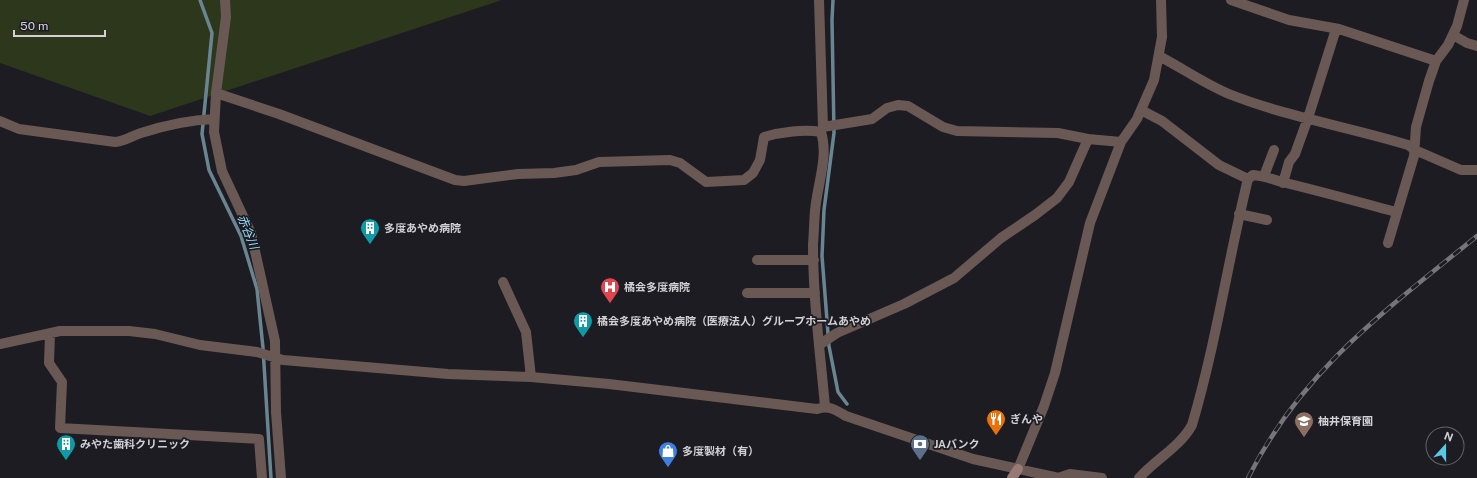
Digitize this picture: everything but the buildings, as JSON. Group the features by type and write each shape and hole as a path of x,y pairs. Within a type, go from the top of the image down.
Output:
{"street":[{"path":"226,0 226,17 216,93 214,132 222,171 251,233 275,341 273,356 281,478"},
{"path":"819,0 822,130 824,141 815,210 814,260 815,293 825,406"},
{"path":"1012,478 1018,469 1044,406 1055,373 1090,223 1121,142 1141,110 1154,80 1160,56 1162,37 1161,0"},
{"path":"1231,0 1289,20 1336,29 1436,61"},
{"path":"1388,243 1415,150 1414,141 1416,128 1436,61 1452,35 1464,0"},
{"path":"1283,182 1289,162 1296,154 1336,29"},
{"path":"1452,35 1466,44 1477,46"},
{"path":"1160,56 1228,93 1308,118 1408,145 1415,150 1461,170 1477,170"},
{"path":"216,93 455,180 464,181 518,174 554,173 576,170 599,162 670,160 680,163 706,182 730,182 744,180 753,173 760,160 764,137 774,134 822,130 872,119 887,108 898,105 908,106 943,127 957,131 1058,133 1088,139 1121,142"},
{"path":"1141,110 1167,125 1219,165 1248,179"},
{"path":"0,121 20,129 115,142 126,141 139,134 178,121 214,119"},
{"path":"819,345 837,334 904,304 954,278 1001,238 1036,215 1057,198 1070,182 1088,139"},
{"path":"1264,176 1274,150"},
{"path":"1140,478 1146,470 1185,437 1192,425 1218,321 1248,179 1253,175 1264,176 1396,212"},
{"path":"1240,214 1267,220"},
{"path":"757,260 814,260"},
{"path":"503,282 526,332 531,377"},
{"path":"747,293 815,293"},
{"path":"0,344 60,331 136,332 155,334 200,345 257,352 283,360 333,366 448,374 531,377 617,384 817,409 825,406 846,416 974,459 1059,478 1070,474 1102,478"},
{"path":"50,333 49,363 62,382 60,428 259,439 262,478"}],"green space":[{"path":"0,0 502,0 150,116 0,63"}],"waterway":[{"name":"赤谷川","path":"200,0 212,33 202,134 209,170 241,236 257,289 263,348 271,478"},
{"path":"833,0 834,133 824,210 822,256 829,346 838,392 847,404"}],"railway":[{"path":"1248,478 1270,440 1294,405 1320,373 1379,317 1477,236"}],"place":[{"name":"多度あやめ病院","path":"370,245"},
{"name":"橘会多度病院","path":"610,304"},
{"name":"橘会多度あやめ病院（医療法人）グループホームあやめ","path":"583,338"},
{"name":"ぎんや","path":"996,436"},
{"name":"柚井保育園","path":"1304,438"},
{"name":"みやた歯科クリニック","path":"66,461"},
{"name":"JAバンク","path":"920,461"},
{"name":"多度製材（有）","path":"668,468"}]}
